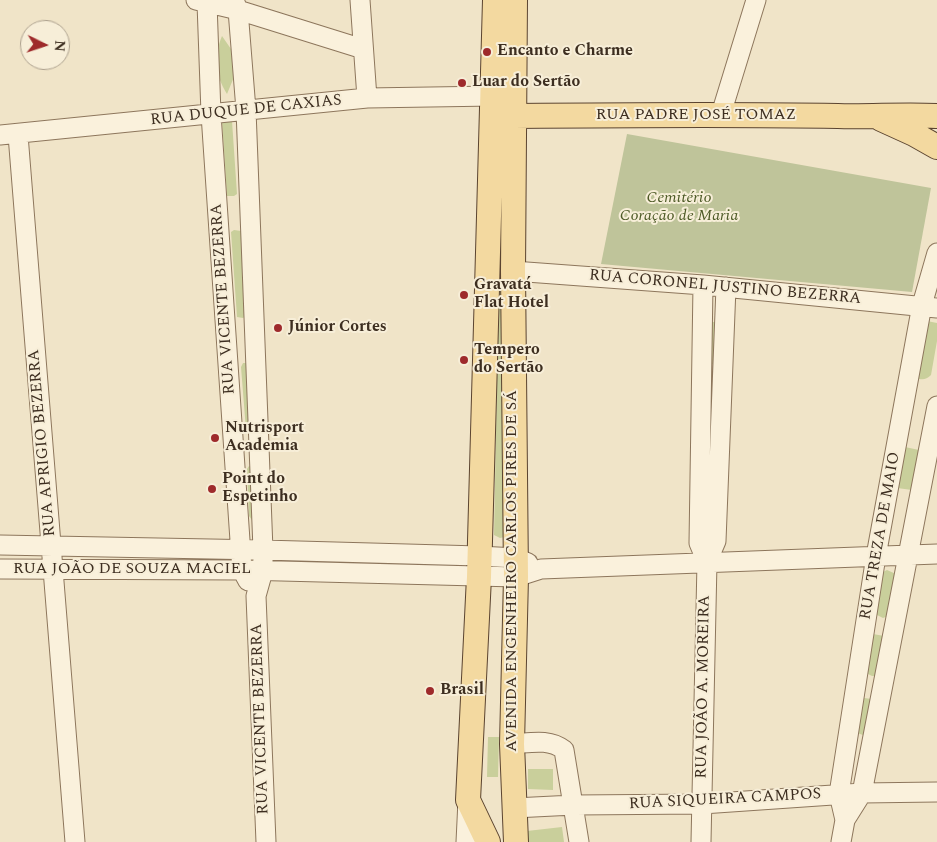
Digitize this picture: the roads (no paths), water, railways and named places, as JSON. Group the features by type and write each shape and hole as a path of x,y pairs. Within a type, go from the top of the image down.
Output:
{"main road":[{"name":"AVENIDA ENGENHEIRO CARLOS PIRES DE SÁ","path":"488,842 468,800 479,567 494,96 495,0"},
{"name":"AVENIDA ENGENHEIRO CARLOS PIRES DE SÁ","path":"515,0 513,271 516,568 512,744 516,842"},
{"name":"RUA PADRE JOSÉ TOMAZ","path":"514,116 721,114 878,117 937,116"},
{"name":"RUA PADRE JOSÉ TOMAZ","path":"878,117 937,147"}],"street":[{"path":"360,0 367,98"},
{"path":"721,114 756,0"},
{"path":"204,1 236,5 363,49"},
{"name":"RUA VICENTE BEZERRA","path":"204,1 210,114 242,570 256,596"},
{"name":"RUA VICENTE BEZERRA","path":"236,5 246,110 263,571 256,596 266,842"},
{"name":"RUA DUQUE DE CAXIAS","path":"9,135 367,98 494,96"},
{"name":"RUA APRIGIO BEZERRA","path":"9,135 52,546 75,842"},
{"name":"RUA TREZA DE MAIO","path":"845,820 839,794 876,556 905,400 930,307 937,253"},
{"name":"RUA CORONEL JUSTINO BEZERRA","path":"513,271 703,285 930,307"},
{"name":"RUA JOÃO A. MOREIRA","path":"703,285 699,543 707,562"},
{"name":"RUA JOÃO A. MOREIRA","path":"702,842 707,562 716,541 726,288"},
{"path":"905,400 937,405"},
{"name":"RUA TREZA DE MAIO","path":"841,842 845,820 862,792 937,405"},
{"name":"RUA JOÃO DE SOUZA MACIEL","path":"0,545 262,550 479,567"},
{"path":"479,567 541,569 937,554"},
{"name":"RUA JOÃO DE SOUZA MACIEL","path":"0,569 263,571 479,567"},
{"path":"512,744 547,742 556,744 564,750 580,842"},
{"name":"RUA SIQUEIRA CAMPOS","path":"514,808 574,805 702,804 862,792 937,792"},
{"path":"466,842 468,800"}],"place":[{"name":"Encanto e Charme","path":"487,52"},
{"name":"Luar do Sertão","path":"462,83"},
{"name":"Gravatá Flat Hotel","path":"464,295"},
{"name":"Júnior Cortes","path":"278,328"},
{"name":"Tempero do Sertão","path":"464,360"},
{"name":"Nutrisport Academia","path":"215,438"},
{"name":"Point do Espetinho","path":"212,489"},
{"name":"Brasil","path":"430,691"}],"park label":[{"name":"Cemitério Coração de Maria","path":"679,208"}]}
